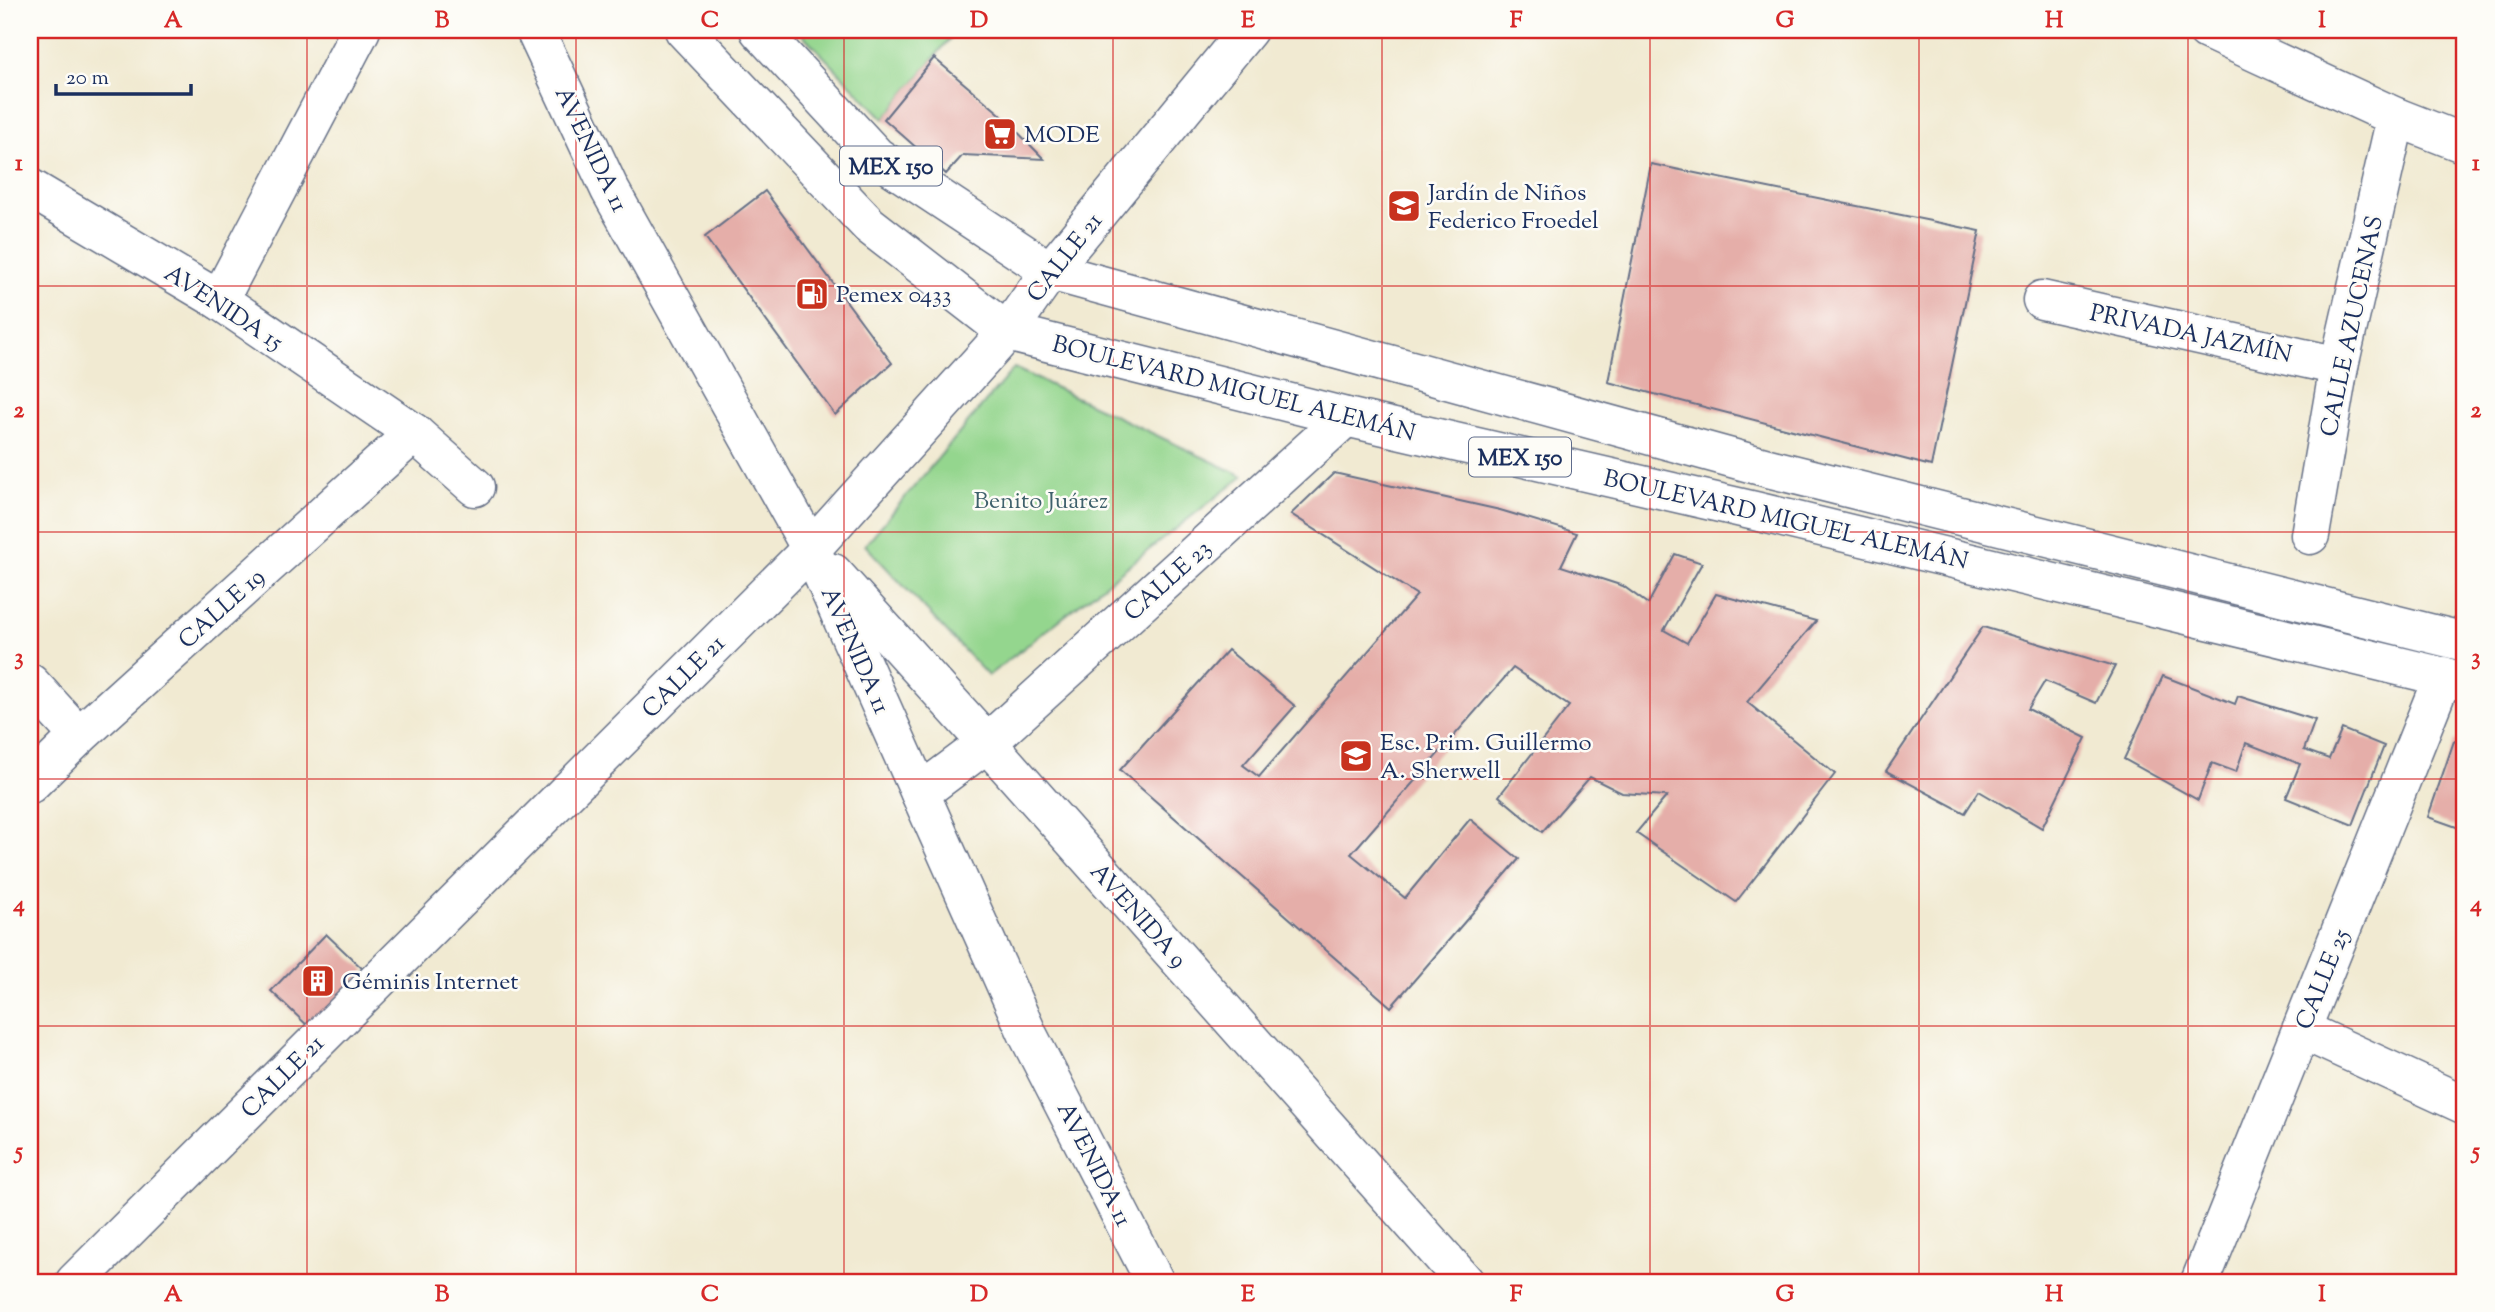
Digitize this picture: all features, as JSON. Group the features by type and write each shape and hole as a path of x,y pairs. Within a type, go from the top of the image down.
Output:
{"main road":[{"path":"219,300 361,30"},
{"name":"AVENIDA 11","path":"535,30 610,190 811,549 1028,1035 1154,1282"},
{"name":"BOULEVARD MIGUEL ALEMÁN","path":"684,30 869,225 1007,332 1346,416 2454,679"},
{"name":"MEX 150","path":"759,30 876,156 1050,271"},
{"name":"CALLE 21","path":"75,1282 811,549 1007,332 1050,271 1248,30"},
{"path":"2207,30 2396,117 2465,144"},
{"name":"CALLE AZUCENAS","path":"2309,535 2339,366 2396,117"},
{"name":"AVENIDA 15","path":"30,188 219,300 414,433 475,487"},
{"name":"BOULEVARD MIGUEL ALEMÁN","path":"1050,271 1768,468 2465,642"},
{"name":"PRIVADA JAZMÍN","path":"2042,300 2339,366"},
{"name":"CALLE 23","path":"920,793 987,743 1346,416"},
{"name":"CALLE 19","path":"30,784 79,736 414,433"},
{"path":"1755,511 1768,468"},
{"name":"AVENIDA 9","path":"811,549 987,743 1465,1282"},
{"name":"CALLE 25","path":"2200,1282 2302,1030 2454,679"},
{"path":"30,683 79,736"},
{"path":"2302,1030 2465,1105"}],"green space":[{"path":"798,30 957,30 884,119"},
{"name":"Benito Juárez","path":"1014,368 1243,476 988,676 865,545"}],"building":[{"path":"934,58 999,113 1044,159 963,155 946,174 884,119"},
{"path":"1651,164 1980,231 1931,466 1608,382"},
{"path":"765,191 892,363 835,415 705,237"},
{"path":"1334,473 1500,510 1577,533 1561,566 1623,586 1648,604 1675,554 1702,563 1664,630 1687,643 1716,594 1816,621 1747,702 1835,774 1736,902 1636,833 1667,796 1622,793 1590,777 1542,832 1499,796 1569,706 1513,668 1351,854 1405,898 1470,819 1519,859 1391,1007 1120,770 1228,650 1295,706 1243,765 1259,777 1417,595 1291,514"},
{"path":"1983,627 2115,666 2096,703 2045,681 2028,709 2086,738 2042,828 1979,791 1965,813 1886,771"},
{"path":"2163,676 2235,704 2238,696 2315,720 2304,750 2329,759 2342,729 2384,746 2353,825 2286,798 2300,764 2246,743 2236,772 2212,763 2198,800 2124,759"},
{"path":"2454,741 2465,745 2465,830 2428,817"},
{"name":"Géminis Internet","path":"326,934 365,971 310,1028 271,991"}],"place":[{"name":"MODE","path":"1000,134"},
{"name":"Jardín de Niños Federico Froedel","path":"1404,206"},
{"name":"Pemex 0433","path":"812,294"},
{"name":"Esc. Prim. Guillermo A. Sherwell","path":"1356,756"},
{"name":"Géminis Internet","path":"318,981"}]}
